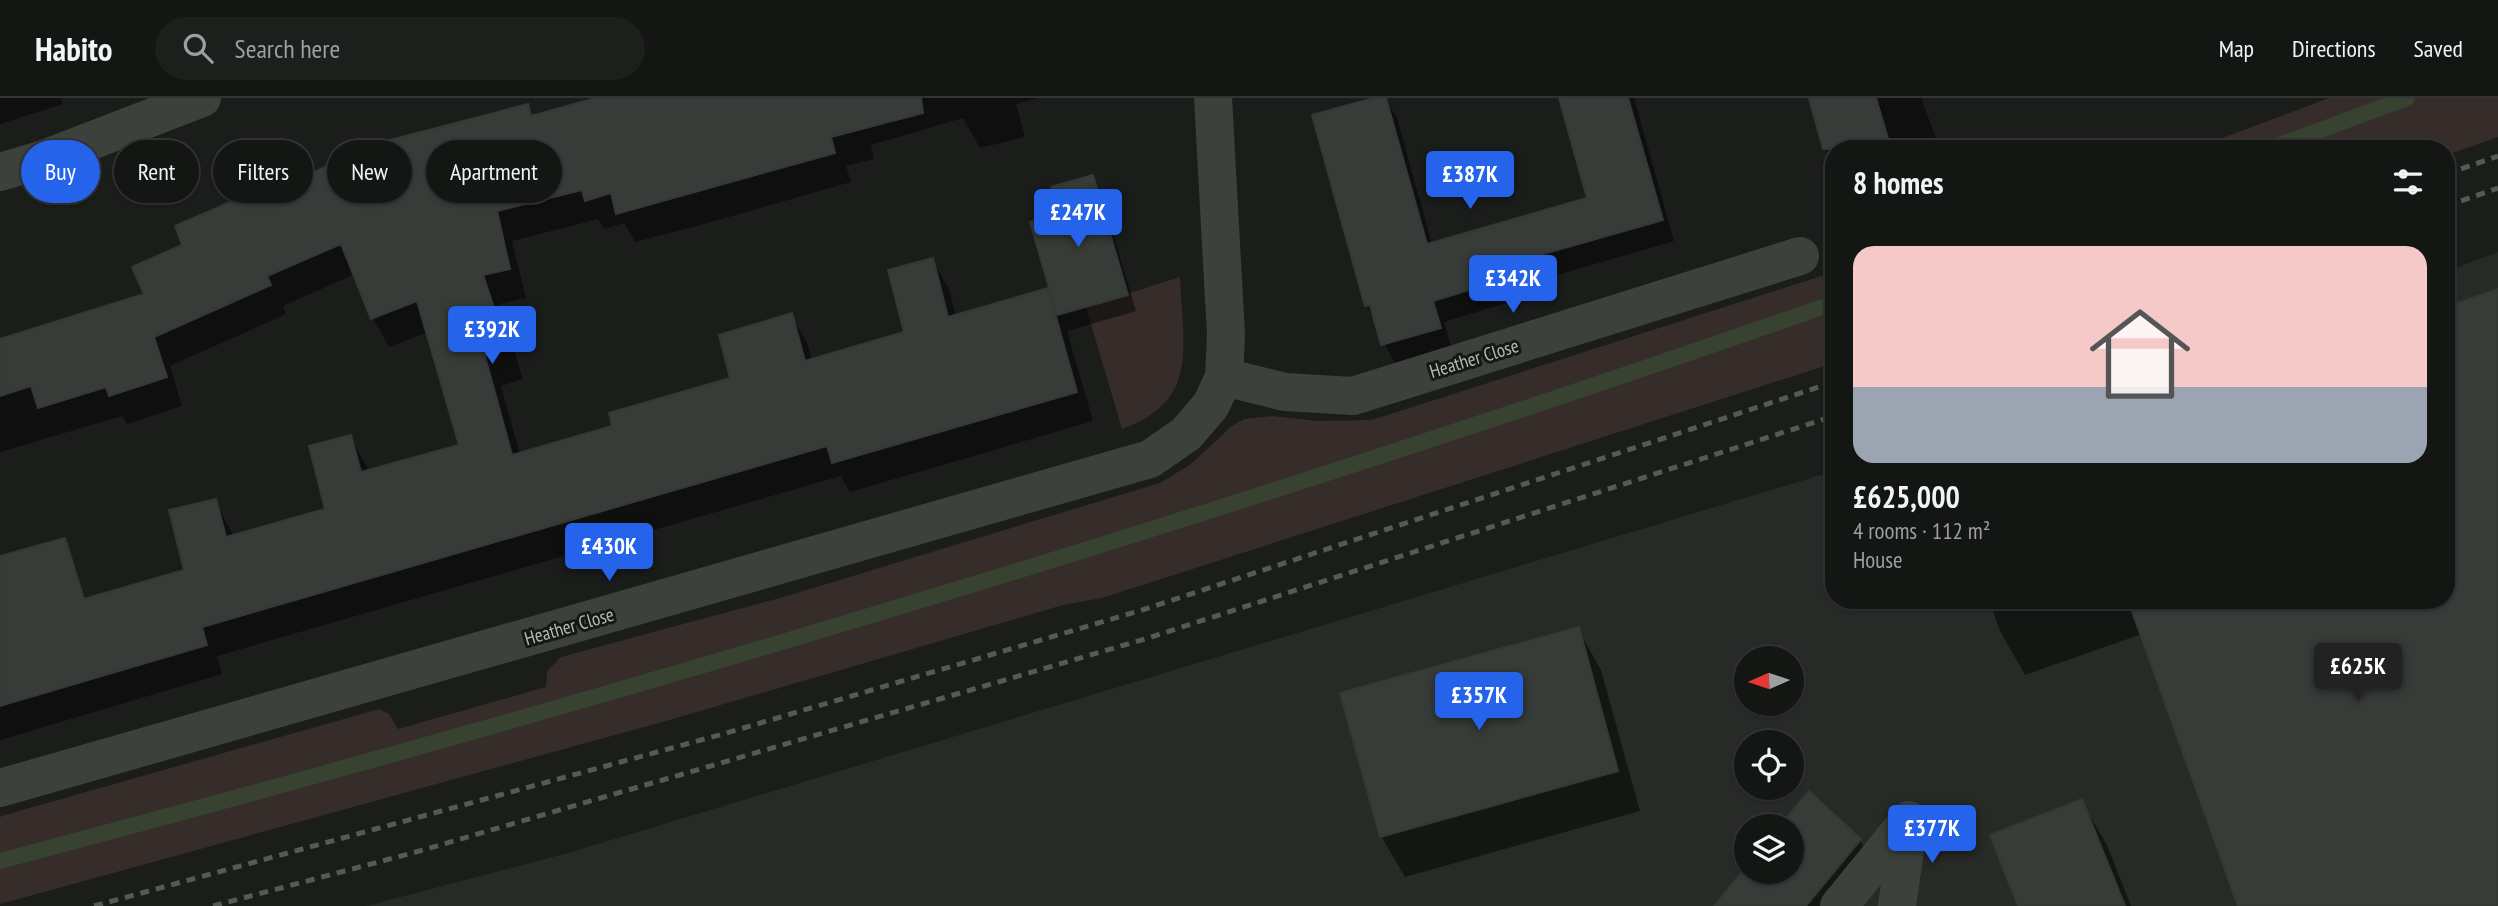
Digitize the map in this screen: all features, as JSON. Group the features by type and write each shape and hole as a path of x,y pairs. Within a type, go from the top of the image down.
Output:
{"street":[{"path":"0,172 44,159 202,98"},
{"name":"Heather Close","path":"0,788 1150,459 1186,434 1211,405 1224,377 1226,335 1213,98"},
{"name":"Heather Close","path":"1224,377 1285,392 1353,396 1800,256"},
{"path":"1839,906 1909,820 1897,906"}],"shaded area":[{"path":"2329,98 2498,98 2498,137 2455,152 2455,140 2217,140"},
{"path":"2498,252 2498,906 366,906 568,853 1825,474 1825,609 2455,609 2455,268"},
{"path":"1825,275 1825,366 1102,598 1063,605 666,721 0,904 0,817 5,815 379,709 389,714 398,729 546,687 547,671 561,657 780,598 1160,483 1191,464 1232,426 1244,419 1272,416 1317,421 1372,420"},
{"path":"1180,277 1183,348 1176,387 1165,403 1147,417 1122,429 1086,307"}],"building":[{"path":"596,98 921,98 923,113 831,137 835,153 616,214 611,193 585,201 582,190 562,195 562,140 426,140 426,203 529,203 497,211 510,269 483,275 508,349 485,356 512,455 612,426 609,413 730,378 719,335 792,313 805,361 904,332 888,270 933,258 948,317 1048,288 1077,392 832,463 827,446 202,627 207,645 0,706 0,556 65,538 84,599 184,570 169,510 216,499 226,537 325,509 309,446 351,435 361,472 459,445 417,301 371,319 341,244 267,276 271,285 154,337 167,377 109,396 106,387 38,408 31,386 0,396 0,339 144,294 132,267 182,245 175,226 228,203 313,203 313,173 327,166 327,203 412,203 412,140 390,140 528,104 531,116"},
{"path":"1374,98 1386,98 1427,244 1587,198 1559,98 1628,98 1663,220 1543,254 1547,266 1433,301 1441,328 1381,345 1370,305 1365,306 1312,115"},
{"path":"1809,98 1876,98 1888,140 1825,140 1823,149"},
{"path":"1093,175 1128,295 1057,315 1030,222 1058,213 1051,187"},
{"path":"2498,289 2498,906 2238,906 2131,609 2455,609 2455,304"},
{"path":"1579,627 1618,771 1380,837 1340,693"},
{"path":"1809,791 1861,839 1806,906 1714,906 1734,882 1734,884 1804,884 1804,814 1790,814"},
{"path":"2082,799 2125,906 2018,906 1990,835"}],"waterway":[{"path":"2293,140 2407,98"},
{"path":"0,861 462,735 922,600 1380,456 1825,306"}],"railway":[{"path":"2455,171 2498,156"},
{"path":"2455,203 2498,188"},
{"path":"94,906 723,734 1139,611 1825,385"},
{"path":"213,906 416,852 1145,639 1825,419"}]}
